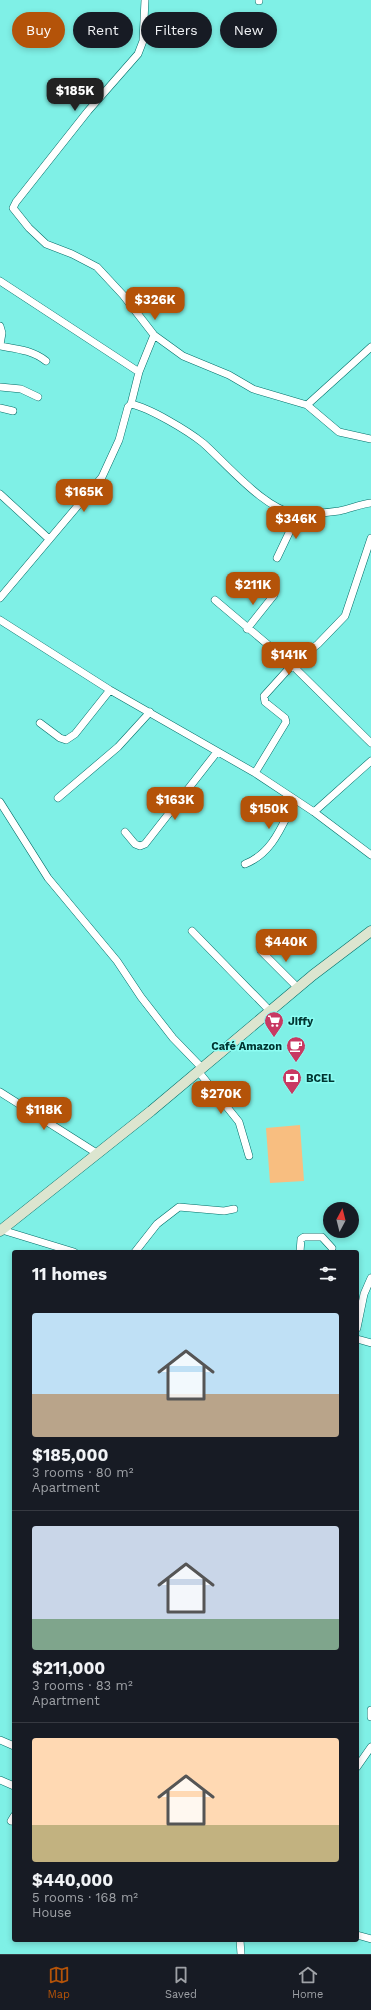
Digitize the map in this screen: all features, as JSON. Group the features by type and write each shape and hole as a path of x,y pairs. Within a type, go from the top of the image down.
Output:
{"street":[{"path":"145,0 143,41 138,54 88,111 16,202 14,208 29,228 46,244 72,254 97,267 123,296 154,335 183,356 229,375 253,390 307,405 339,432 371,439"},
{"path":"0,281 139,372"},
{"path":"0,326 2,333 0,346 26,350 46,361"},
{"path":"0,598 102,477 119,440 128,407 131,404 139,372 154,335"},
{"path":"307,405 371,347"},
{"path":"0,388 21,389 38,397"},
{"path":"131,404 151,411 202,442 262,496 283,510 298,514 340,511 371,503"},
{"path":"0,408 13,411"},
{"path":"0,494 49,539"},
{"path":"277,558 298,514"},
{"path":"255,773 286,722 285,718 265,702 264,696 292,666 318,644 345,616 371,538"},
{"path":"247,629 274,595"},
{"path":"215,600 292,666 371,743"},
{"path":"0,620 110,690 255,773 314,812 371,855"},
{"path":"40,723 60,738 66,740 75,734 110,690"},
{"path":"58,798 118,747 150,712"},
{"path":"125,832 135,844 140,846 145,844 217,752"},
{"path":"314,812 371,762"},
{"path":"245,864 261,857 270,848 295,800"},
{"path":"0,802 48,878 117,961 141,997 200,1069 239,1122 248,1156"},
{"path":"192,931 270,1011"},
{"path":"1,1231 250,1030 298,988 371,931"},
{"path":"261,951 298,988"},
{"path":"0,1092 98,1154"},
{"path":"137,1250 157,1224 179,1208 224,1211 234,1209"},
{"path":"1,1231 67,1250"},
{"path":"300,1250 299,1243 301,1239 304,1237 320,1236 332,1248"},
{"path":"359,1318 364,1294 371,1278"},
{"path":"359,1340 371,1343"},
{"path":"371,1710 371,1717"},
{"path":"0,1740 12,1745"},
{"path":"359,1764 371,1747"},
{"path":"0,1780 12,1785"},
{"path":"359,1936 371,1939"},
{"path":"240,1942 241,1954"}],"shaded area":[{"path":"300,1125 304,1181 270,1183 266,1128"}],"place":[{"name":"Jiffy","path":"274,1038"},
{"name":"Café Amazon","path":"296,1063"},
{"name":"BCEL","path":"292,1095"}]}
